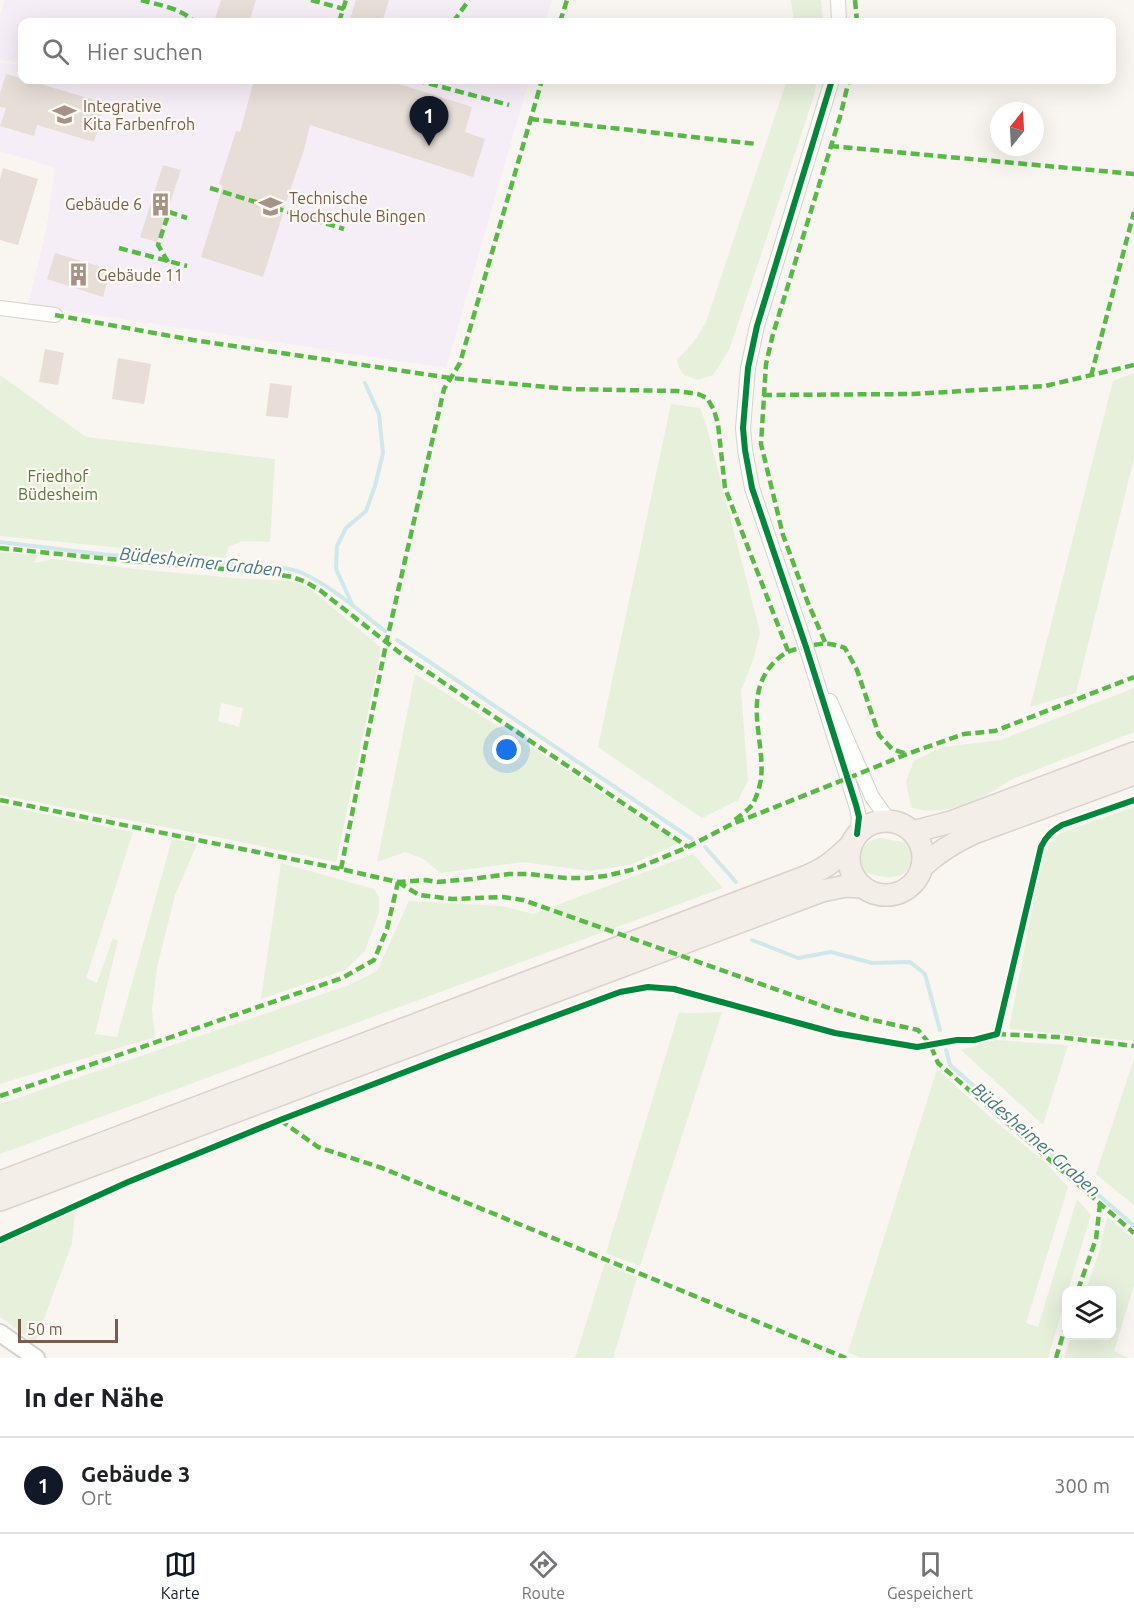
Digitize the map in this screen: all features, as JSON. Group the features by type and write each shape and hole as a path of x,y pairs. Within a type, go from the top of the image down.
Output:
{"main road":[{"path":"912,832 951,822 1134,753"},
{"path":"922,867 954,842 974,833 1134,774"},
{"path":"0,1182 822,870 836,860 854,839 870,824 883,821 898,823 917,838 923,852 922,867 912,886 903,892 881,896 862,887 851,872 848,863 848,854 854,839"},
{"path":"0,1200 822,891 846,886 862,887"}],"street":[{"path":"838,0 839,18"},
{"path":"831,84 757,326 748,368 743,428 744,450 752,488 856,805 859,817 854,839"},
{"path":"0,308 55,315"},
{"path":"806,647 872,797 890,822"},
{"path":"0,1333 36,1358"}],"shaded area":[{"path":"5,0 552,0 546,18 18,18 18,62 0,60 0,16"},
{"name":"Technische Hochschule Bingen","path":"0,63 18,65 18,84 528,84 446,368 28,305 46,231 55,168 0,151"}],"green space":[{"path":"791,0 821,0 823,18 793,18"},
{"path":"786,84 816,84 729,350 713,375 698,380 684,375 677,359 686,351 706,322"},
{"path":"1134,373 1134,458 1076,693 1030,707 1113,381"},
{"name":"Friedhof Büdesheim","path":"0,375 86,437 275,459 270,542 242,541 228,547 226,558 0,536"},
{"path":"671,404 700,408 760,632 754,658 741,690 748,781 738,800 702,818 598,747"},
{"path":"0,552 38,555 34,563 54,559 135,569 289,581 302,584 380,647 380,656 336,862 0,795","holes":["221,703 243,708 239,727 218,721"]},
{"path":"415,674 679,843 630,865 590,871 523,862 440,873 424,859 405,852 377,862"},
{"path":"1134,688 1134,732 1010,780 988,794 963,805 936,811 911,807 906,781 914,761 942,747 1001,740"},
{"path":"0,805 133,832 86,978 97,983 113,938 118,941 95,1034 117,1037 172,839 197,844 175,895 157,967 152,1009 155,1037 0,1084"},
{"path":"1134,807 1134,1041 1009,1029 1040,869 1048,846 1061,833"},
{"path":"880,838 910,843 912,860 908,869 899,876 878,876 863,872 860,860 862,850 869,842"},
{"path":"693,854 723,888 0,1154 0,1104 349,985 377,971 409,901 502,906 533,914"},
{"path":"281,863 374,889 379,898 379,912 365,951 345,970 261,999"},
{"path":"679,1012 722,1012 640,1266 606,1253"},
{"path":"995,1040 1068,1045 1043,1125 961,1050"},
{"path":"1134,1059 1134,1205 1096,1174"},
{"path":"937,1069 1046,1163 1068,1187 1026,1323 1038,1327 1077,1199 1091,1215 1069,1286 1062,1286 1062,1311 1048,1358 861,1358 848,1352"},
{"path":"75,1211 72,1243 35,1343 0,1317 0,1245"},
{"path":"1107,1217 1134,1239 1134,1285 1114,1351 1129,1358 1064,1358 1070,1340 1116,1340 1116,1286 1087,1286 1099,1252"},
{"path":"605,1263 637,1278 613,1358 575,1358"}],"building":[{"path":"221,0 256,0 250,18 215,18"},
{"path":"356,0 389,0 383,18 350,18"},
{"path":"6,74 18,78 18,84 40,84 105,103 94,142 37,125 34,136 0,126 6,108 0,107 0,93"},
{"path":"253,84 399,84 472,107 465,132 485,139 473,177 310,125 263,277 201,257 223,186 219,184 236,131 240,132"},
{"name":"Gebäude 6","path":"163,165 181,170 157,242 140,237"},
{"path":"3,168 38,179 18,245 0,240 0,179"},
{"name":"Gebäude 11","path":"55,253 111,270 103,297 47,279"},
{"path":"45,349 64,353 58,385 39,382"},
{"path":"118,358 151,364 144,404 112,399"},
{"path":"270,383 292,386 288,418 266,416"}],"waterway":[{"path":"352,604 336,569 337,546 346,528 366,511 383,453 379,414 365,383"},
{"name":"Büdesheimer Graben","path":"0,542 100,554 292,570 323,584 385,631"},
{"name":"Büdesheimer Graben","path":"397,640 692,839"},
{"name":"Büdesheimer Graben","path":"705,847 736,882"},
{"name":"Büdesheimer Graben","path":"752,940 798,958 831,952 872,963 910,962 925,974 940,1030"},
{"name":"Büdesheimer Graben","path":"946,1050 950,1065 1134,1226"}],"marked path":[{"path":"141,0 176,10 190,18"},
{"path":"311,0 344,9"},
{"path":"340,18 346,0"},
{"path":"456,18 469,0"},
{"path":"561,18 567,0"},
{"path":"855,0 857,18"},
{"path":"431,84 509,105"},
{"path":"341,869 386,644 444,389 460,363 541,84"},
{"path":"825,642 783,535 761,444 766,364 773,334 848,84"},
{"path":"530,119 757,144"},
{"path":"830,146 1134,174"},
{"path":"210,188 344,229"},
{"path":"168,262 158,245 169,212 187,218"},
{"path":"1091,376 1134,212"},
{"path":"119,248 187,266"},
{"path":"55,315 193,340 451,378 569,389 677,391 698,394 707,398 718,424 725,488 788,651"},
{"path":"763,395 913,394 1045,386 1134,365"},
{"path":"0,548 269,573 306,582 321,591 404,656 688,847"},
{"path":"735,820 752,805 760,782 757,707 762,680 773,663 791,651 822,644 833,644 845,648 857,670 879,735 892,749 907,754"},
{"path":"0,800 398,882 426,880 437,882 509,874 566,878 605,876 635,869 688,847 730,825 907,754 964,734 995,731 1134,677"},
{"path":"398,882 419,895 453,899 503,897 523,900 829,1008 918,1030 930,1044 938,1063 1134,1233"},
{"path":"0,1096 342,978 374,960 387,929 398,882"},
{"path":"997,1034 1058,1037 1134,1046"},
{"path":"280,1120 318,1147 382,1168 846,1358"},
{"path":"1079,1286 1096,1239 1100,1204"},
{"path":"1056,1358 1062,1338"}],"cycle path":[{"path":"831,84 757,326 748,368 743,428 752,488 856,805 859,817 857,834"},
{"path":"0,1240 128,1182 280,1120 620,992 648,987 674,989 835,1033 917,1047 957,1040 974,1040 997,1034 1043,843 1055,829 1062,825 1134,800"}],"place":[{"name":"Integrative Kita Farbenfroh","path":"65,115"},
{"name":"Gebäude 3","path":"429,146"},
{"name":"Gebäude 6","path":"160,204"},
{"name":"Technische Hochschule Bingen","path":"271,207"},
{"name":"Gebäude 11","path":"79,275"}]}
